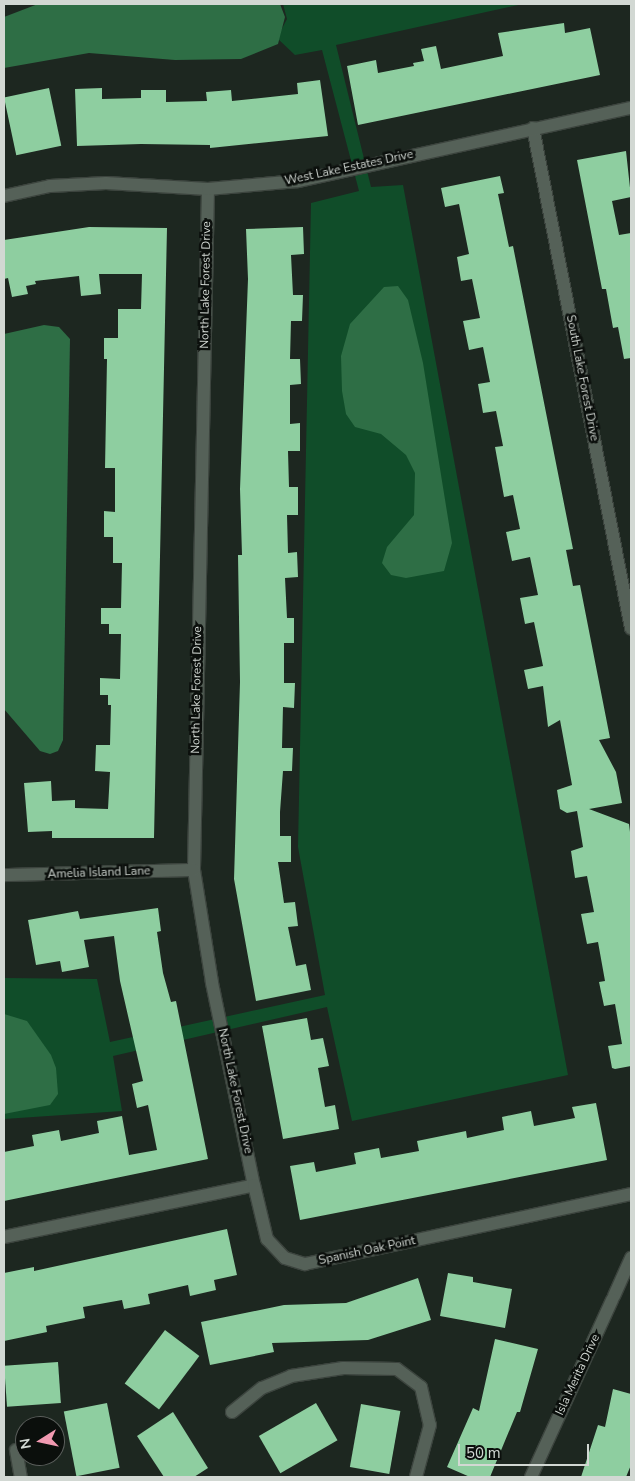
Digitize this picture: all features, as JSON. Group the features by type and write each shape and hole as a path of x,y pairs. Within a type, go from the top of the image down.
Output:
{"street":[{"name":"West Lake Estates Drive","path":"4,196 50,186 106,183 208,189 298,181 631,108"},
{"name":"South Lake Forest Drive","path":"533,128 631,628"},
{"name":"North Lake Forest Drive","path":"208,189 194,870 212,982 254,1185"},
{"name":"Amelia Island Lane","path":"4,875 194,870"},
{"name":"Spanish Oak Point","path":"254,1185 267,1239 285,1258 305,1264 631,1194"},
{"path":"4,1237 254,1185"},
{"name":"Isla Merita Drive","path":"531,1477 631,1258"},
{"path":"232,1412 262,1388 291,1376 342,1368 397,1368 422,1387 430,1425 416,1477"}],"shaded area":[{"path":"38,4 280,4 285,17 278,44 241,59 175,60 89,53 4,68 4,17"},
{"path":"283,4 523,4 336,45 371,187 403,185 568,1075 352,1121 327,1007 113,1056 122,1111 4,1119 4,978 97,979 110,1042 325,995 298,847 311,203 359,191 322,50 295,55 277,38 287,19"},
{"path":"398,286 408,300 423,363 452,543 444,571 406,578 391,575 382,563 387,547 414,515 415,473 406,455 381,434 355,427 346,414 342,391 341,356 350,324 384,287"},
{"path":"44,325 59,327 70,339 63,740 58,751 50,754 40,751 4,709 4,334"},
{"path":"4,1014 27,1021 51,1055 56,1068 58,1094 50,1105 4,1114"}],"building":[{"path":"564,23 565,33 590,28 600,75 358,125 347,66 376,60 378,73 414,66 413,63 424,61 421,49 436,46 441,69 503,56 498,33"},
{"path":"320,80 328,136 210,148 210,145 141,144 77,146 75,89 102,88 102,99 141,98 141,90 166,90 166,102 207,101 206,92 231,90 232,101 298,94 297,83"},
{"path":"49,88 61,146 16,155 4,98"},
{"path":"626,151 631,197 612,201 619,235 631,233 631,358 624,359 618,327 613,328 606,289 602,289 577,160"},
{"path":"500,176 504,193 498,194 509,247 513,246 573,549 566,550 573,586 580,585 610,738 599,740 616,772 622,803 589,809 629,824 631,840 631,1066 615,1069 612,1068 608,1046 622,1044 615,1004 604,1006 599,982 605,981 598,942 587,944 581,914 594,912 587,876 575,878 571,851 583,847 577,811 567,813 560,809 557,790 572,785 560,720 548,727 543,686 528,689 524,670 543,666 534,622 525,624 520,598 538,595 530,557 512,561 506,532 520,529 513,495 504,497 495,447 503,446 496,411 483,413 478,384 490,382 483,347 469,350 463,321 480,318 472,279 461,281 457,257 469,254 459,204 445,207 441,188"},
{"path":"89,227 167,228 154,838 52,838 52,831 28,832 24,783 51,781 52,801 75,800 75,808 108,809 110,772 95,771 96,745 110,745 111,705 108,705 108,695 100,695 100,678 120,679 121,634 109,634 109,624 101,624 101,608 121,608 122,563 113,563 113,537 104,537 104,511 115,512 115,468 105,468 107,359 104,359 104,338 118,338 118,309 141,309 142,274 99,274 101,294 81,296 79,276 35,281 36,284 26,286 28,294 12,297 8,278 4,279 4,240"},
{"path":"303,227 304,254 291,255 293,295 303,295 302,321 291,321 290,359 300,359 301,384 290,385 290,424 300,423 300,451 288,451 289,487 298,487 298,515 287,515 288,553 297,552 298,577 285,578 287,618 294,618 294,643 284,643 284,683 295,683 294,708 283,707 282,748 293,748 292,771 283,771 280,812 280,836 291,836 291,862 278,862 284,903 295,902 298,926 288,927 296,966 306,964 311,990 256,1001 234,879 240,682 238,555 242,555 240,489 248,279 246,229"},
{"path":"158,908 161,931 157,932 163,973 171,1002 176,1001 208,1159 4,1201 4,1152 34,1146 32,1135 59,1130 61,1141 99,1133 97,1121 122,1116 129,1155 157,1150 148,1105 137,1108 132,1084 143,1081 120,981 114,936 84,940 89,967 62,972 60,961 36,965 28,920 78,911 80,919"},
{"path":"307,1018 311,1040 323,1038 329,1066 318,1068 325,1107 335,1105 339,1129 283,1139 262,1026"},
{"path":"596,1103 607,1160 300,1220 290,1166 314,1162 316,1172 356,1164 354,1153 379,1148 381,1158 419,1151 417,1141 466,1131 467,1138 504,1130 502,1117 531,1111 534,1126 575,1118 572,1107"},
{"path":"227,1229 237,1275 214,1280 216,1290 190,1296 188,1285 148,1294 150,1304 124,1309 122,1300 83,1307 85,1318 46,1326 47,1332 4,1341 4,1273 34,1267 34,1271"},
{"path":"448,1273 473,1277 473,1282 512,1289 505,1328 440,1316"},
{"path":"418,1278 431,1320 368,1340 272,1343 274,1352 210,1365 201,1322 284,1305 346,1303"},
{"path":"165,1330 199,1356 159,1409 125,1384"},
{"path":"495,1339 538,1349 520,1412 517,1412 490,1477 470,1477 447,1467 473,1408 479,1411"},
{"path":"58,1362 61,1403 7,1407 4,1366"},
{"path":"613,1389 631,1394 631,1465 626,1477 581,1477 598,1425 605,1427"},
{"path":"107,1403 120,1468 76,1476 64,1411"},
{"path":"316,1403 338,1440 280,1473 259,1436"},
{"path":"361,1404 400,1411 389,1474 350,1467"},
{"path":"173,1412 208,1468 194,1477 164,1477 137,1436"}]}
